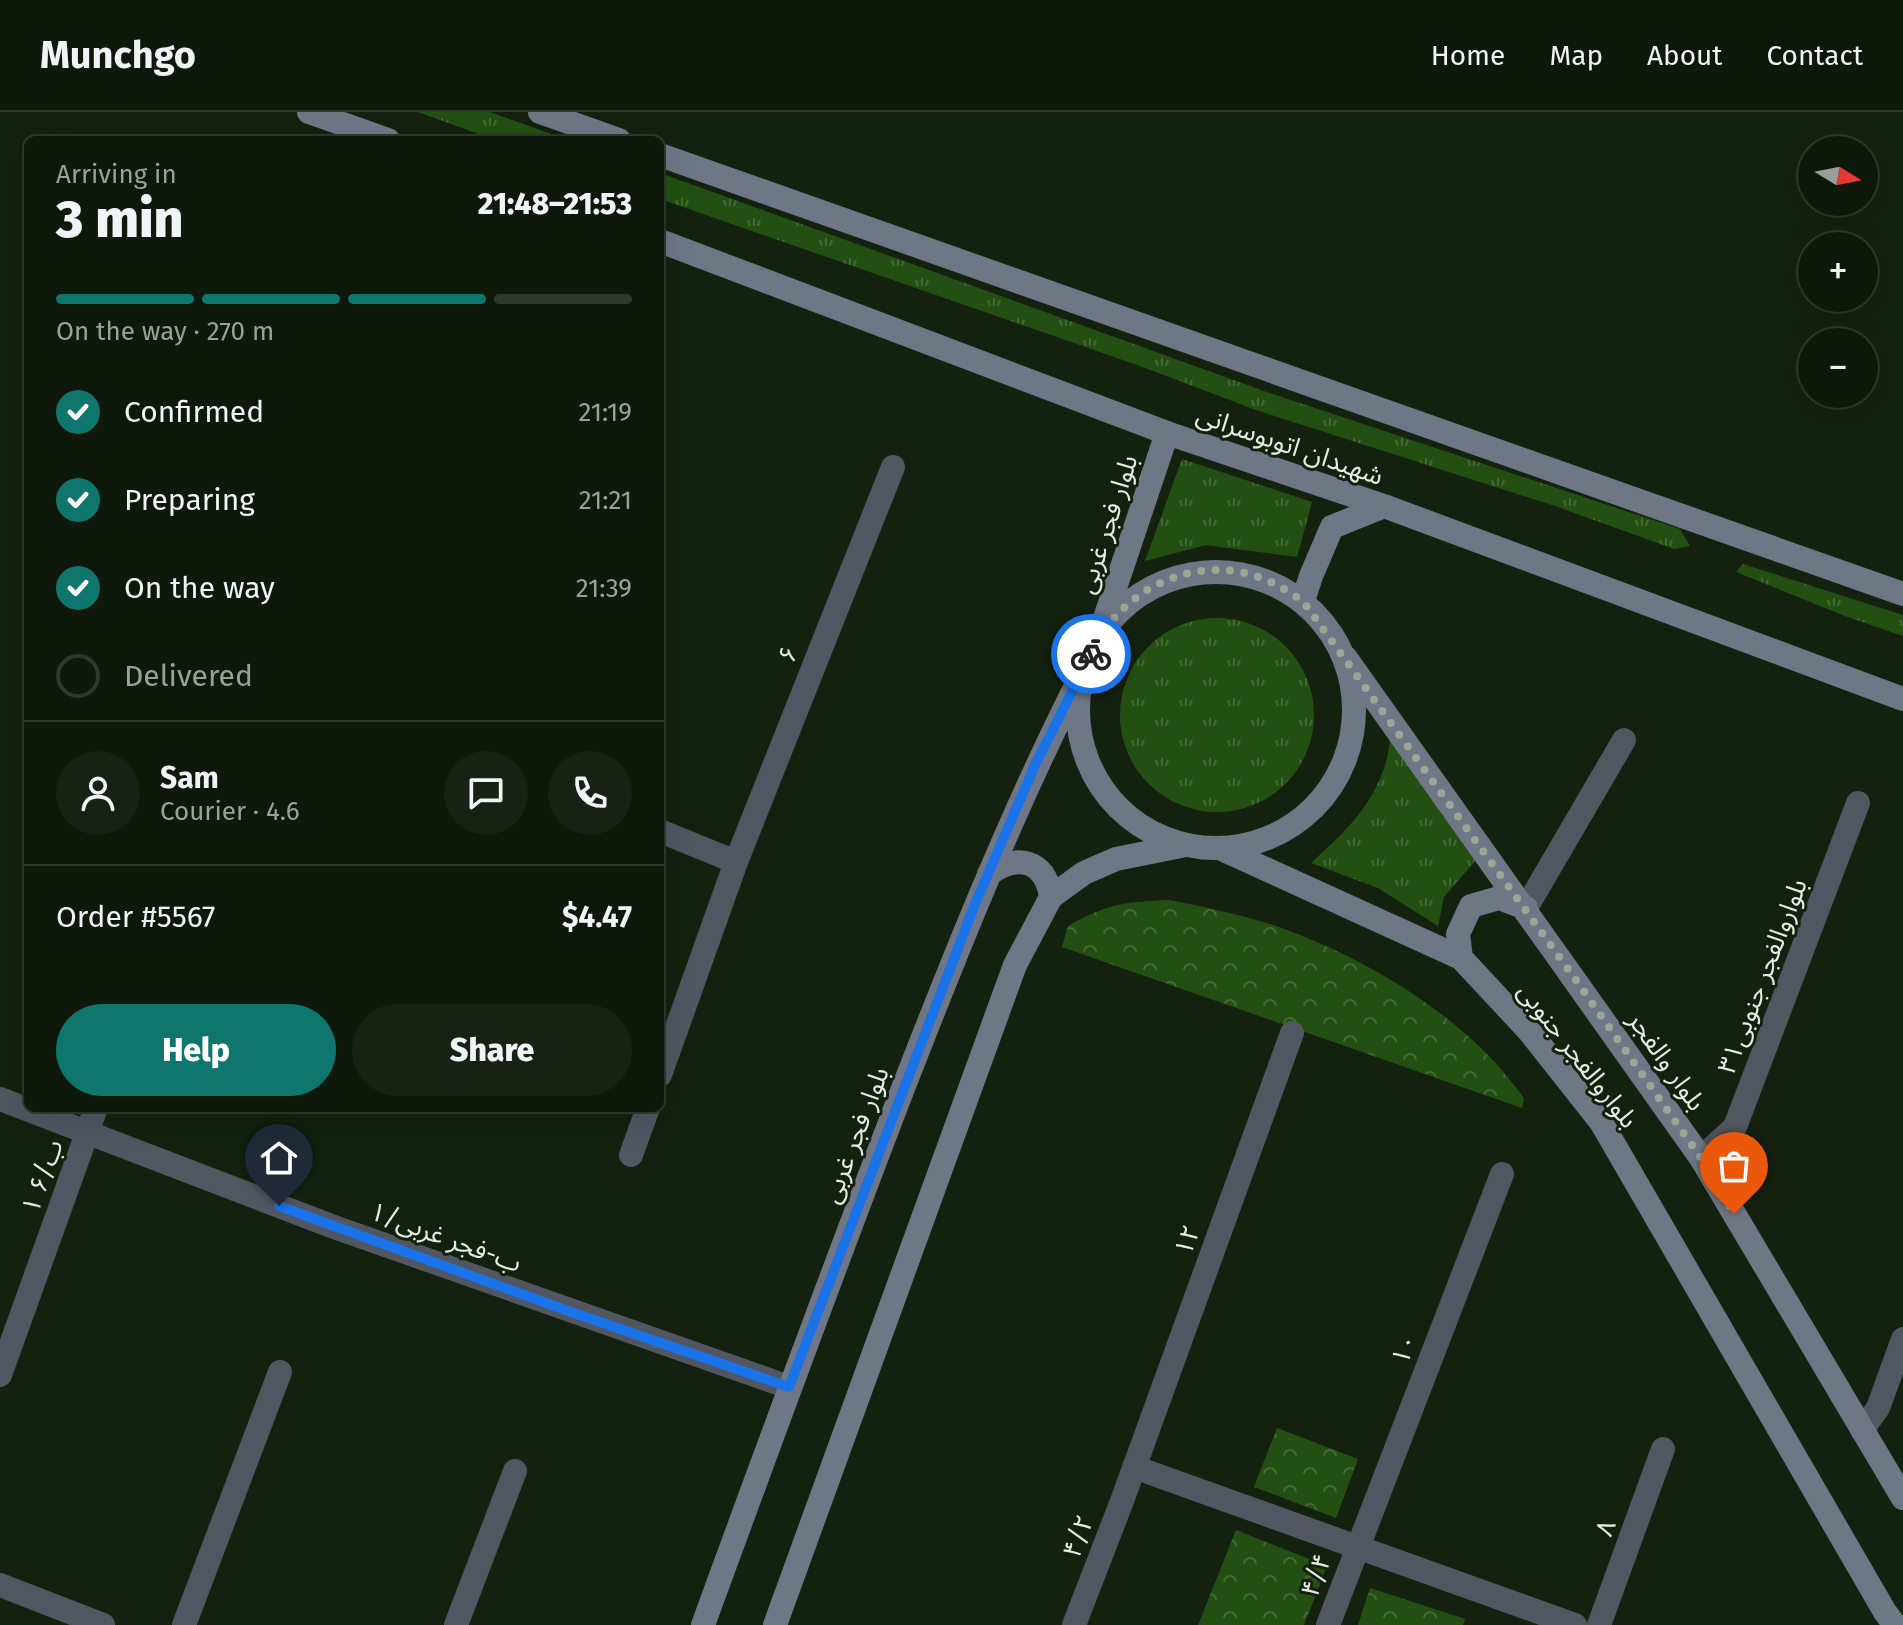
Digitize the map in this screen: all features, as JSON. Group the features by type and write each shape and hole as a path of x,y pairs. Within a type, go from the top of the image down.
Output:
{"main road":[{"path":"309,112 377,136"},
{"path":"540,112 608,136"},
{"path":"664,156 1903,594"},
{"name":"شهیدان اتوبوسرانی","path":"664,243 1167,433 1384,506 1903,699"},
{"name":"بلوار فجر غربی","path":"1100,634 1167,433"},
{"path":"1303,601 1332,527 1384,506"},
{"path":"775,1625 1015,965 1051,897 1084,873 1116,859 1181,846 1224,850 1267,840 1305,818 1334,785 1351,744 1355,700 1345,657 1303,601 1270,581 1233,571 1194,572 1158,583 1125,604 1100,634 1082,674 1077,718 1086,761 1100,786 1108,799 1141,828 1181,846"},
{"name":"بلوار والفجر","path":"1345,657 1701,1158 1903,1498"},
{"name":"بلوار فجر غربی","path":"703,1625 789,1387 989,874 1035,765 1082,674"},
{"name":"بلواروالفجر جنوبی","path":"1224,850 1461,958 1529,1031 1601,1122 1887,1621"},
{"path":"989,874 1004,863 1022,862 1039,868 1048,880 1051,897"},
{"path":"1461,958 1458,934 1471,906 1499,898 1526,908"}],"street":[{"name":"۶","path":"664,1064 736,862 893,467"},
{"path":"1526,908 1624,740"},
{"name":"بلواروالفجر جنوبی۳۱","path":"1701,1158 1735,1127 1858,803"},
{"path":"664,833 736,862"},
{"name":"۱۲","path":"1134,1467 1292,1033"},
{"name":"۱/ب-فجر غربی","path":"0,1099 24,1108"},
{"name":"۱/ب-فجر غربی","path":"34,1112 334,1227 789,1387"},
{"name":"۱ ب/۶","path":"0,1375 94,1112"},
{"path":"631,1155 647,1112"},
{"name":"۱۰","path":"1357,1545 1502,1174"},
{"path":"1862,1430 1878,1408 1903,1339"},
{"path":"184,1625 280,1372"},
{"name":"۸","path":"1599,1625 1663,1449"},
{"path":"1134,1467 1575,1625"},
{"name":"۴/۲","path":"1074,1625 1134,1467"},
{"path":"456,1625 515,1471"},
{"name":"۴/۴","path":"1328,1625 1357,1545"},
{"path":"0,1585 103,1625"}],"green space":[{"path":"418,112 490,112 557,136 484,136"},
{"path":"664,174 1264,391 1680,529 1690,546 1674,549 1555,506 1256,410 1140,366 664,200"},
{"path":"1182,459 1312,502 1297,557 1206,545 1145,561"},
{"path":"1743,564 1903,615 1903,636 1736,572"},
{"path":"1217,618 1236,619 1254,625 1286,646 1307,678 1313,696 1313,734 1307,752 1286,784 1254,805 1236,811 1217,812 1198,811 1180,805 1148,784 1127,752 1121,734 1120,715 1121,696 1127,678 1148,646 1180,625 1198,619"},
{"path":"1392,718 1475,861 1444,897 1438,926 1378,888 1311,863 1346,829 1373,792 1387,757"},
{"path":"1170,900 1236,914 1284,929 1376,971 1424,1002 1469,1037 1524,1098 1522,1108 1062,947 1068,926 1106,908"},
{"path":"1277,1428 1358,1459 1336,1518 1254,1487"},
{"path":"1236,1530 1327,1566 1304,1625 1198,1625"},
{"path":"1370,1588 1465,1619 1463,1625 1358,1625"}],"way so far":[{"path":"1091,654 1100,634 1125,604 1158,583 1194,572 1233,571 1270,581 1303,601 1526,908 1701,1158 1734,1214"}],"route":[{"path":"279,1206 789,1387 975,904 1035,765 1091,654"}]}
